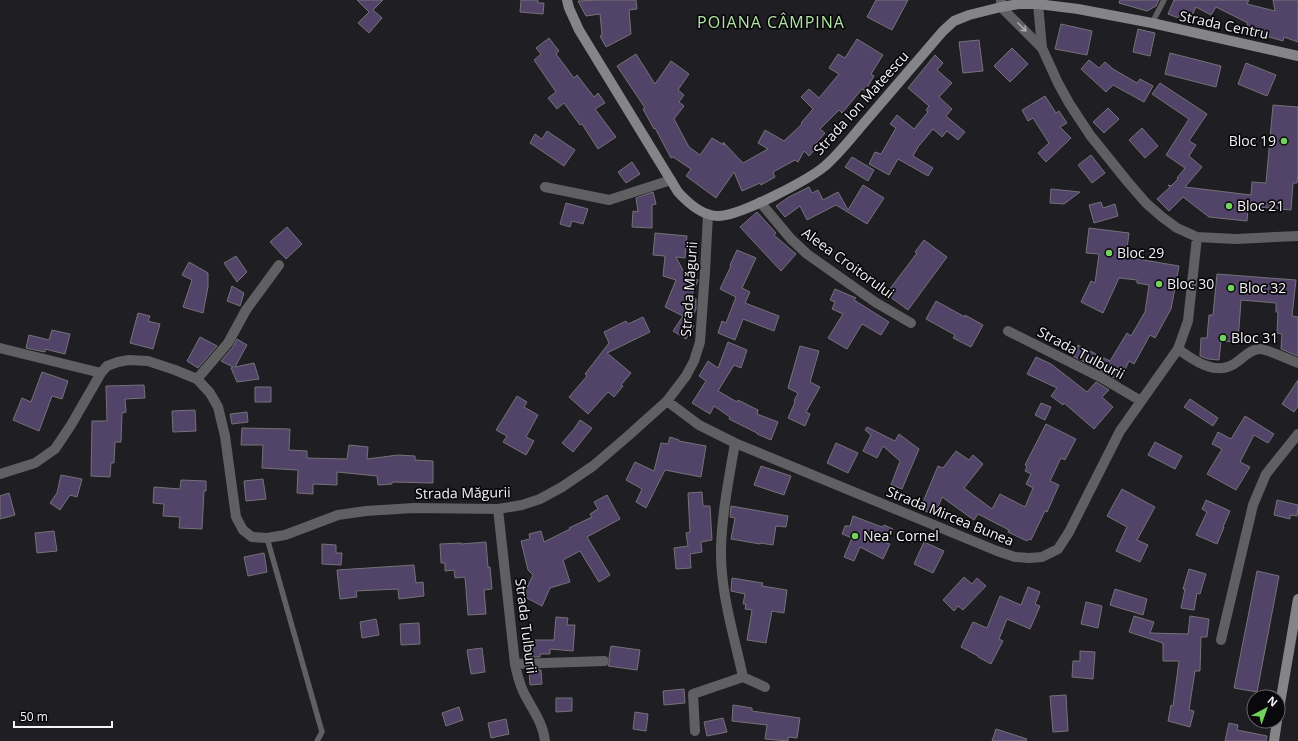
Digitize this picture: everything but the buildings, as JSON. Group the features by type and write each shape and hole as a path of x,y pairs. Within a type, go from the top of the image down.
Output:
{"main road":[{"name":"Strada Ion Mateescu","path":"567,0 579,30 678,192 694,207 708,214 717,216 728,215 760,202 800,182 825,166 943,31 954,21 1001,3"},
{"name":"Strada Centru","path":"1001,3 1038,4 1078,9 1152,23 1298,56"},
{"path":"1282,689 1298,599"},
{"path":"1274,741 1276,729"}],"street":[{"path":"1001,3 1042,48 1069,103 1090,135 1146,202 1162,217 1177,228 1197,237 1236,239 1298,236"},
{"path":"1038,4 1042,48"},
{"path":"545,187 609,200 671,180"},
{"name":"Aleea Croitorului","path":"760,202 791,239 807,254 874,302 911,323"},
{"name":"Strada Măgurii","path":"0,474 35,463 55,449 67,432 101,373 107,366 129,360 148,361 198,379 210,393 218,407 225,436 236,517 243,530 252,537 267,538 285,535 338,515 366,511 414,508 498,509 522,505 540,499 562,487 592,466 667,401 686,376 694,361 700,342 708,214"},
{"path":"1197,237 1188,321 1178,350 1204,366 1222,368 1233,365 1247,354 1260,349 1298,363"},
{"path":"198,379 228,343 246,310 279,265"},
{"name":"Strada Tulburii","path":"1008,331 1102,378 1141,401"},
{"path":"0,348 101,373"},
{"name":"Strada Mircea Bunea","path":"667,401 700,425 735,443 997,551 1015,557 1042,557 1058,549 1062,543 1117,437 1178,350"},
{"path":"1221,640 1253,505 1266,474 1298,434"},
{"path":"735,443 724,507 721,549 726,603 743,677"},
{"name":"Strada Tulburii","path":"498,509 518,681 542,726 545,741"},
{"path":"515,664 604,662"},
{"path":"695,731 693,694 743,677 765,687"}],"lane":[{"path":"1152,23 1164,0"},
{"path":"267,538 322,732 317,741"}],"place":[{"name":"Bloc 19","path":"1284,141"},
{"name":"Bloc 21","path":"1229,206"},
{"name":"Bloc 29","path":"1109,253"},
{"name":"Bloc 30","path":"1159,284"},
{"name":"Bloc 32","path":"1231,288"},
{"name":"Bloc 31","path":"1223,338"},
{"name":"Nea' Cornel","path":"855,536"}],"district":[{"name":"POIANA CÂMPINA","path":"771,22"}]}
